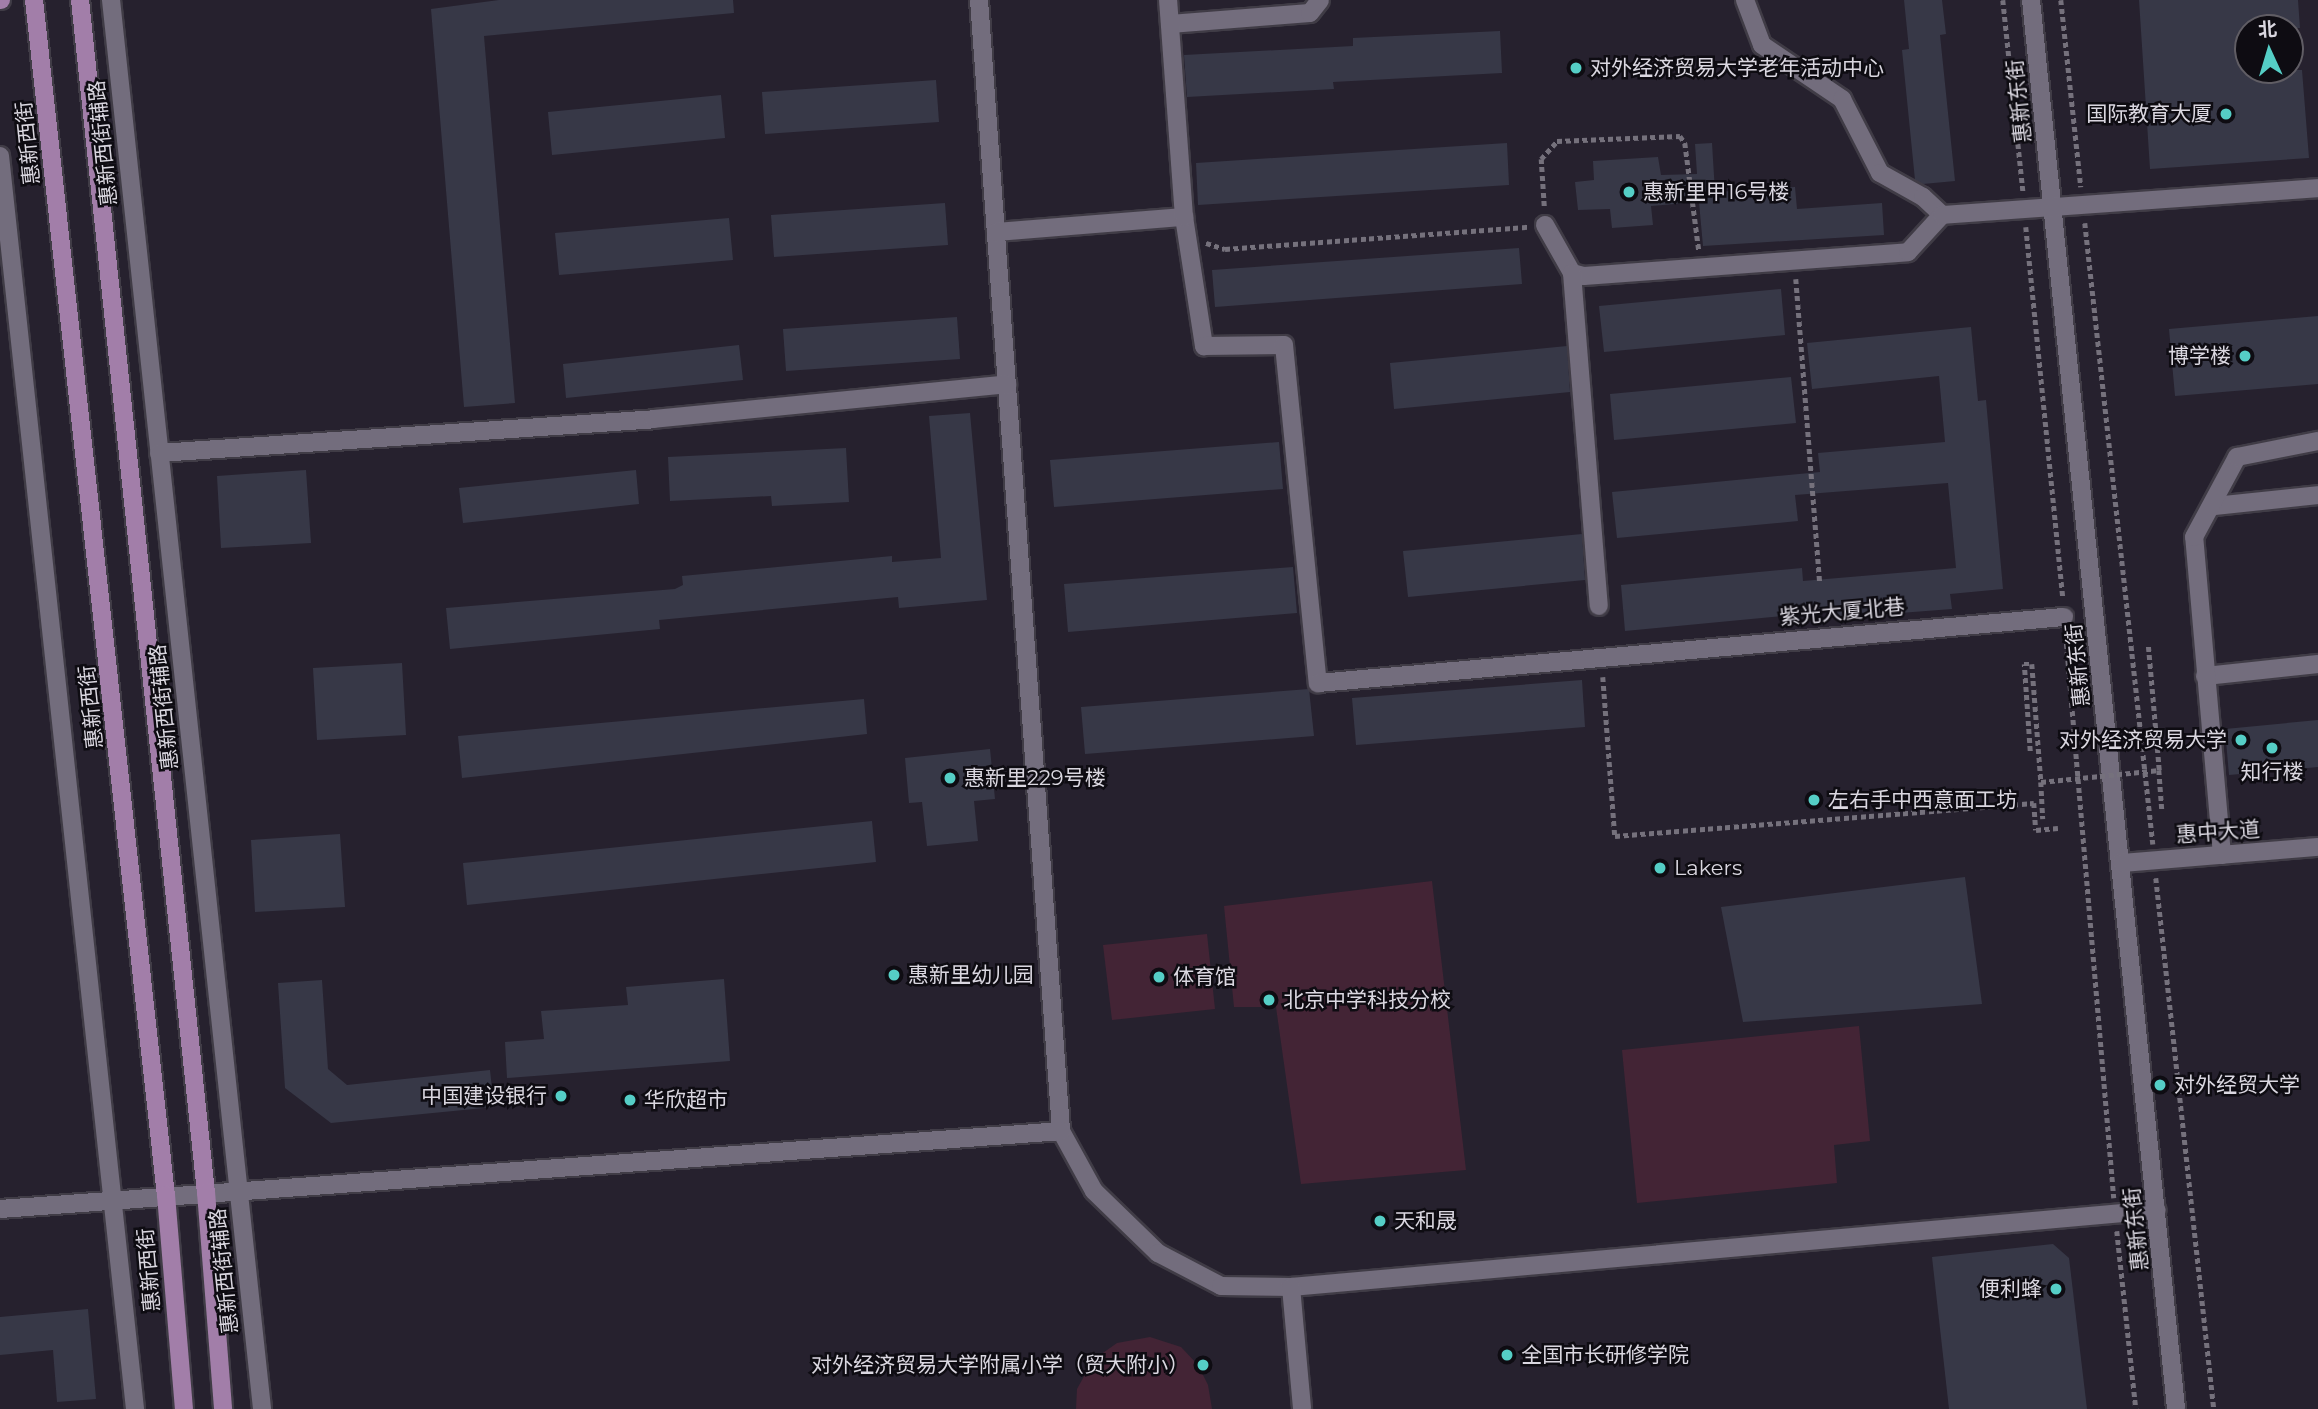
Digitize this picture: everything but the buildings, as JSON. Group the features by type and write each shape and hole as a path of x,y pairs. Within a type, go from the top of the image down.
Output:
{"main road":[{"name":"惠新西街","path":"34,0 166,1195 184,1409"},
{"path":"80,0 206,1192 223,1409"}],"street":[{"name":"惠新西街辅路","path":"111,0 262,1409"},
{"path":"979,0 1061,1131 1094,1191 1158,1253 1221,1286 1291,1287 2157,1210"},
{"path":"996,232 1184,217 1168,0"},
{"path":"1170,24 1310,13 1320,0"},
{"path":"1745,0 1762,45 1842,99 1880,173 1923,197 1942,215"},
{"name":"惠新东街","path":"2031,0 2122,863 2176,1409"},
{"path":"0,156 135,1409"},
{"path":"1572,273 1584,276 1908,252 1942,215 2318,188"},
{"name":"紫光大厦北巷","path":"1184,217 1204,346 1284,345 1318,683 1623,653 2064,617"},
{"path":"1545,225 1572,273 1599,606"},
{"path":"159,453 653,419 1007,384"},
{"path":"2222,855 2193,551 2198,526 2214,506 2232,464 2244,453 2318,441"},
{"path":"2214,506 2318,495"},
{"path":"2205,676 2318,664"},
{"name":"惠中大道","path":"2122,863 2318,847"},
{"path":"0,1209 1061,1131"},
{"path":"1291,1287 1302,1409"}],"path":[{"path":"2003,0 2064,617 2115,1214 2136,1409"},
{"path":"2061,0 2214,1409"},
{"path":"1184,217 1192,235 1225,249 1545,225 1544,150 1557,141 1673,134 1685,143 1697,249 1710,267"},
{"path":"1794,261 1820,581"},
{"path":"2148,644 2162,810"},
{"path":"1601,655 1615,836 2034,803 2036,830 2058,828"},
{"path":"2030,751 2024,664 2032,664 2043,819"},
{"path":"2040,782 2159,770"}],"shaded area":[{"path":"1432,881 1466,1170 1301,1184 1276,1007 1234,1007 1224,906"},
{"name":"体育馆","path":"1207,934 1215,1009 1112,1020 1103,945"},
{"path":"1859,1026 1870,1141 1834,1145 1837,1183 1637,1203 1622,1050"},
{"path":"1150,1337 1181,1347 1198,1365 1208,1385 1212,1409 1076,1409 1077,1389 1093,1360 1117,1343"}],"place":[{"name":"对外经济贸易大学老年活动中心","path":"1576,68"},
{"name":"国际教育大厦","path":"2226,114"},
{"name":"惠新里甲16号楼","path":"1629,192"},
{"name":"博学楼","path":"2245,356"},
{"name":"对外经济贸易大学","path":"2241,740"},
{"name":"知行楼","path":"2272,748"},
{"name":"惠新里229号楼","path":"950,778"},
{"name":"左右手中西意面工坊","path":"1814,800"},
{"name":"Lakers","path":"1660,868"},
{"name":"惠新里幼儿园","path":"894,975"},
{"name":"体育馆","path":"1159,977"},
{"name":"北京中学科技分校","path":"1269,1000"},
{"name":"对外经贸大学","path":"2160,1085"},
{"name":"中国建设银行","path":"561,1096"},
{"name":"华欣超市","path":"630,1100"},
{"name":"天和晟","path":"1380,1221"},
{"name":"便利蜂","path":"2056,1289"},
{"name":"全国市长研修学院","path":"1507,1355"},
{"name":"对外经济贸易大学附属小学（贸大附小）","path":"1203,1365"}]}
